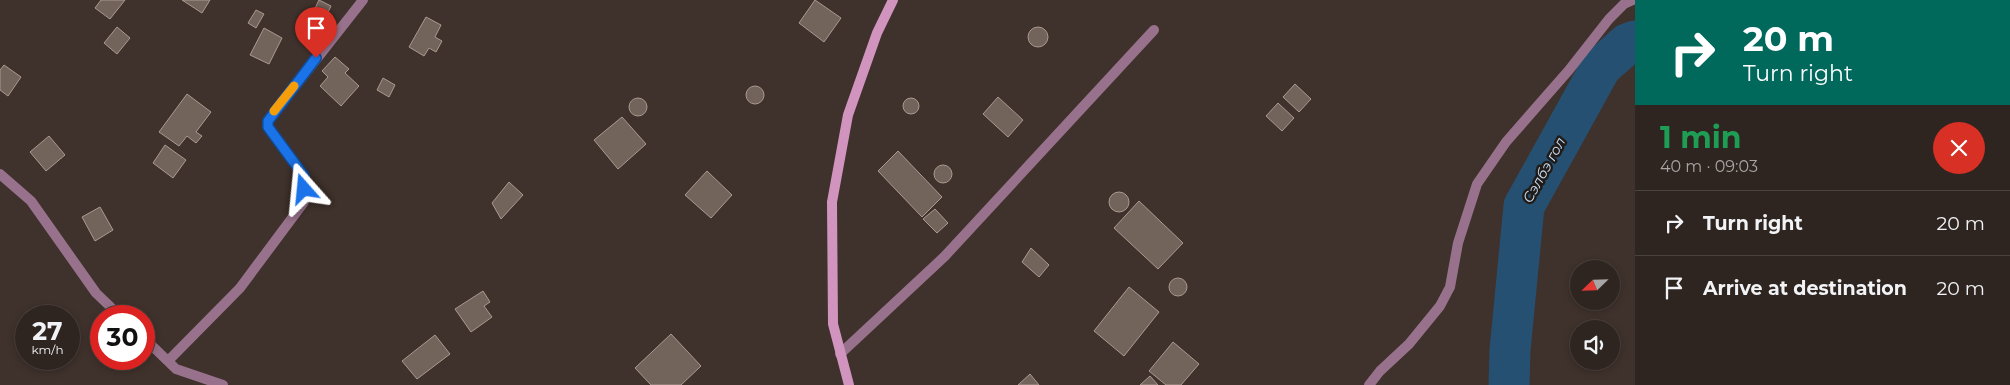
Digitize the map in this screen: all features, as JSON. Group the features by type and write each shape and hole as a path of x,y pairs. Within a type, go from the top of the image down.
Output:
{"main road":[{"path":"848,385 833,324 832,202 848,115 877,33 893,0"}],"street":[{"path":"168,362 240,288 304,202 304,176 268,127 268,121 363,0"},
{"path":"1369,385 1380,371 1410,344 1443,300 1450,287 1458,243 1477,184 1506,142 1570,70 1615,12 1633,0"},
{"path":"840,354 945,256 1154,30"},
{"path":"0,174 31,202 96,293 109,305"},
{"path":"155,349 176,369 223,385"}],"building":[{"path":"101,0 125,0 110,19 95,8"},
{"path":"182,0 210,0 202,13"},
{"path":"319,0 331,6 321,27 309,21"},
{"path":"815,0 841,18 824,42 799,23"},
{"path":"256,10 264,14 256,28 248,23"},
{"path":"426,17 441,25 435,37 442,41 436,52 429,48 424,56 409,47"},
{"path":"117,27 130,38 117,54 104,43"},
{"path":"1038,27 1045,30 1048,37 1045,44 1038,47 1031,44 1028,37 1031,30"},
{"path":"264,28 282,38 269,64 250,55"},
{"path":"335,57 349,69 345,73 359,86 341,106 320,86 328,77 322,71"},
{"path":"4,65 21,77 8,96 0,90 0,70"},
{"path":"383,78 395,85 389,97 377,90"},
{"path":"1295,84 1311,99 1299,112 1283,97"},
{"path":"755,86 761,89 764,95 761,101 755,104 749,101 746,95 749,89"},
{"path":"187,94 211,112 196,132 202,136 196,143 187,136 179,146 159,132"},
{"path":"998,97 1023,120 1008,137 983,114"},
{"path":"638,98 644,101 647,107 644,113 638,116 632,113 629,107 632,101"},
{"path":"911,98 917,100 919,106 917,112 911,114 905,112 903,106 905,100"},
{"path":"1278,103 1294,118 1282,131 1266,116"},
{"path":"622,117 646,144 618,169 594,140"},
{"path":"49,136 65,155 46,171 30,152"},
{"path":"165,145 186,160 173,178 153,163"},
{"path":"898,151 942,197 922,217 878,171"},
{"path":"943,165 949,168 952,174 949,180 943,183 937,180 934,174 937,168"},
{"path":"707,171 732,195 711,218 685,195"},
{"path":"509,182 523,195 501,219 492,203"},
{"path":"1119,192 1126,195 1129,202 1126,209 1119,212 1112,209 1109,202 1112,195"},
{"path":"1139,201 1183,243 1158,269 1114,228"},
{"path":"100,207 113,230 95,241 82,217"},
{"path":"935,209 948,223 937,233 923,219"},
{"path":"1031,248 1049,265 1039,277 1022,262"},
{"path":"1174,278 1182,278 1187,283 1185,294 1174,296 1169,291 1169,283"},
{"path":"1129,287 1159,312 1124,356 1094,331"},
{"path":"483,291 490,302 484,306 492,317 471,332 455,309"},
{"path":"671,334 701,366 681,385 651,385 635,368"},
{"path":"435,335 450,354 417,379 402,361"},
{"path":"1173,342 1199,364 1181,385 1166,385 1149,371"},
{"path":"1030,374 1039,385 1018,385"},
{"path":"1150,376 1158,385 1140,385"}],"waterway":[{"name":"Сэлбэ гол","path":"1509,385 1510,350 1524,206 1601,67 1627,44 1635,41"}],"slow traffic":[{"path":"274,111 294,86"}],"route":[{"path":"304,189 304,176 268,127 268,121 316,58"}]}
